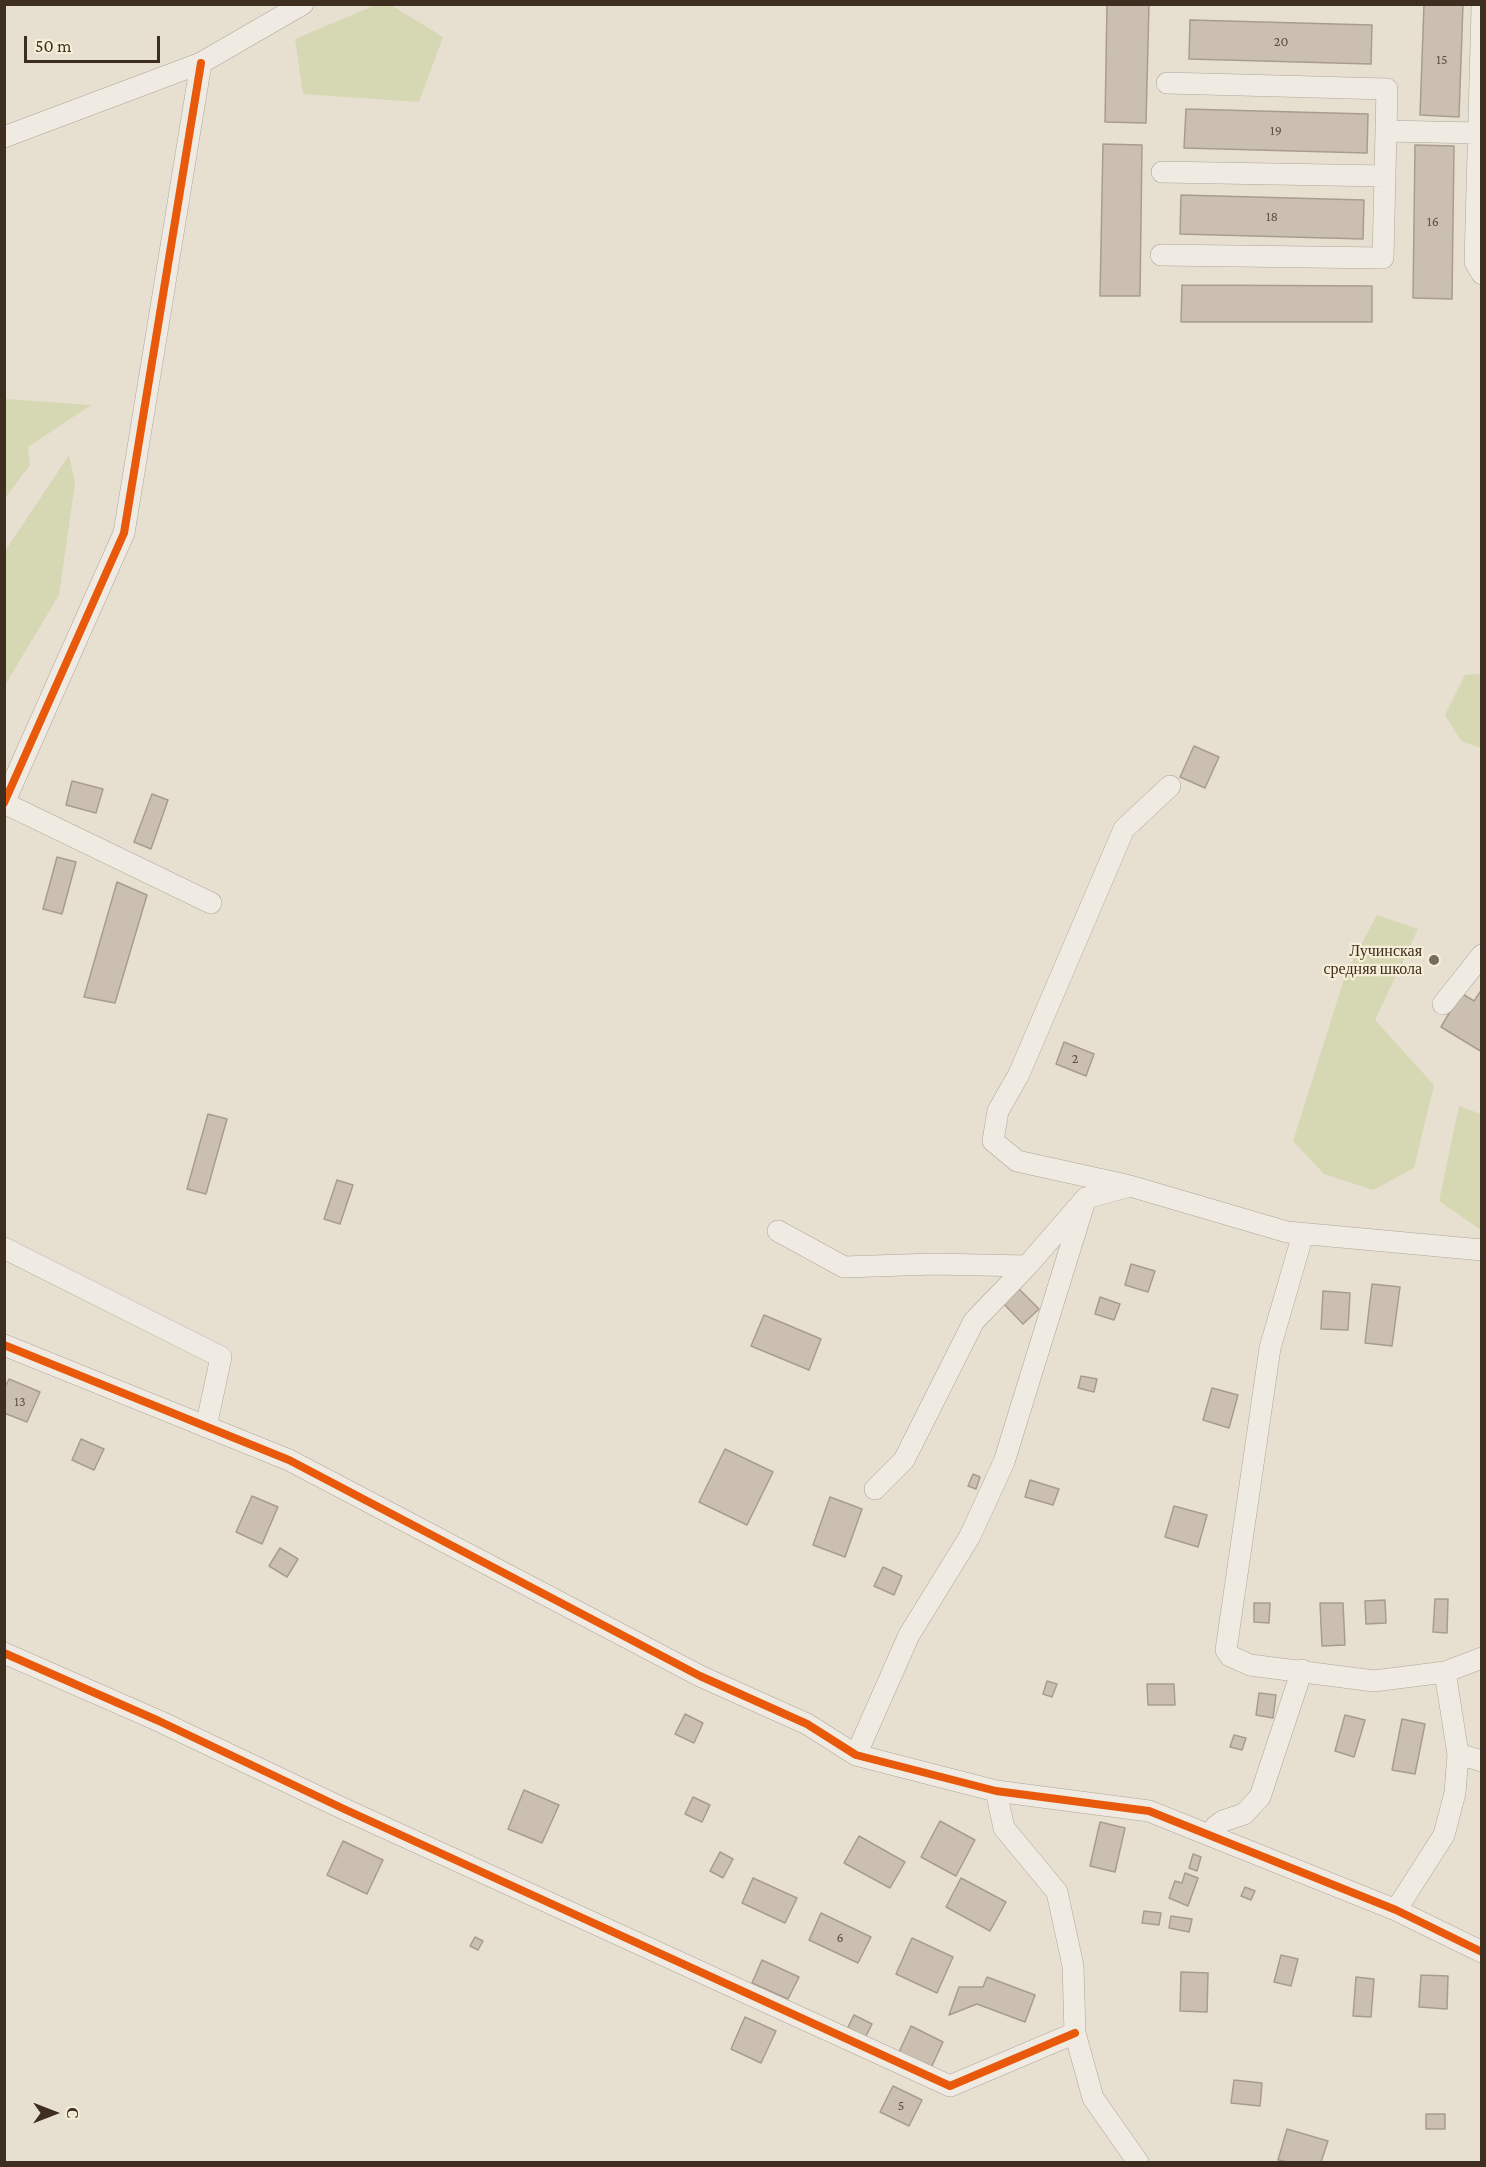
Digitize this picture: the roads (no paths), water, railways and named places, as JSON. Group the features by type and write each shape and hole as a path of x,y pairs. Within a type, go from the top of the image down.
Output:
{"street":[{"path":"4,137 201,63 294,7"},
{"path":"1482,8 1475,262 1482,273"},
{"path":"201,63 124,532 4,803 211,903"},
{"path":"1161,255 1383,258 1387,89 1167,83"},
{"path":"1386,131 1478,133"},
{"path":"1162,172 1385,176"},
{"path":"1170,786 1124,829 1019,1074 998,1111 993,1141 1017,1161 1130,1186 1287,1232 1482,1250"},
{"path":"1443,1004 1482,956"},
{"path":"875,1489 904,1460 974,1321 1027,1266 1086,1198 1130,1186"},
{"path":"856,1755 909,1635 970,1536 1004,1462 1086,1198"},
{"path":"778,1231 844,1267 1027,1266"},
{"path":"1303,1234 1270,1348 1225,1644 1230,1656 1250,1665 1374,1681 1445,1672 1482,1658"},
{"path":"4,1248 221,1357 206,1427"},
{"path":"4,1346 289,1460 700,1676 807,1724 856,1755 996,1791 1149,1811 1396,1910 1482,1952"},
{"path":"4,1653 159,1721 344,1809 950,2086 1075,2033"},
{"path":"1211,1835 1216,1826 1223,1821 1244,1814 1260,1797 1302,1670"},
{"path":"1396,1910 1444,1835 1455,1793 1458,1754 1445,1672"},
{"path":"1458,1754 1482,1761"},
{"path":"996,1791 1004,1828 1057,1892 1073,1966 1075,2033 1093,2098 1138,2163"}],"place":[{"name":"Лучинская средняя школа","path":"1434,960"}]}
